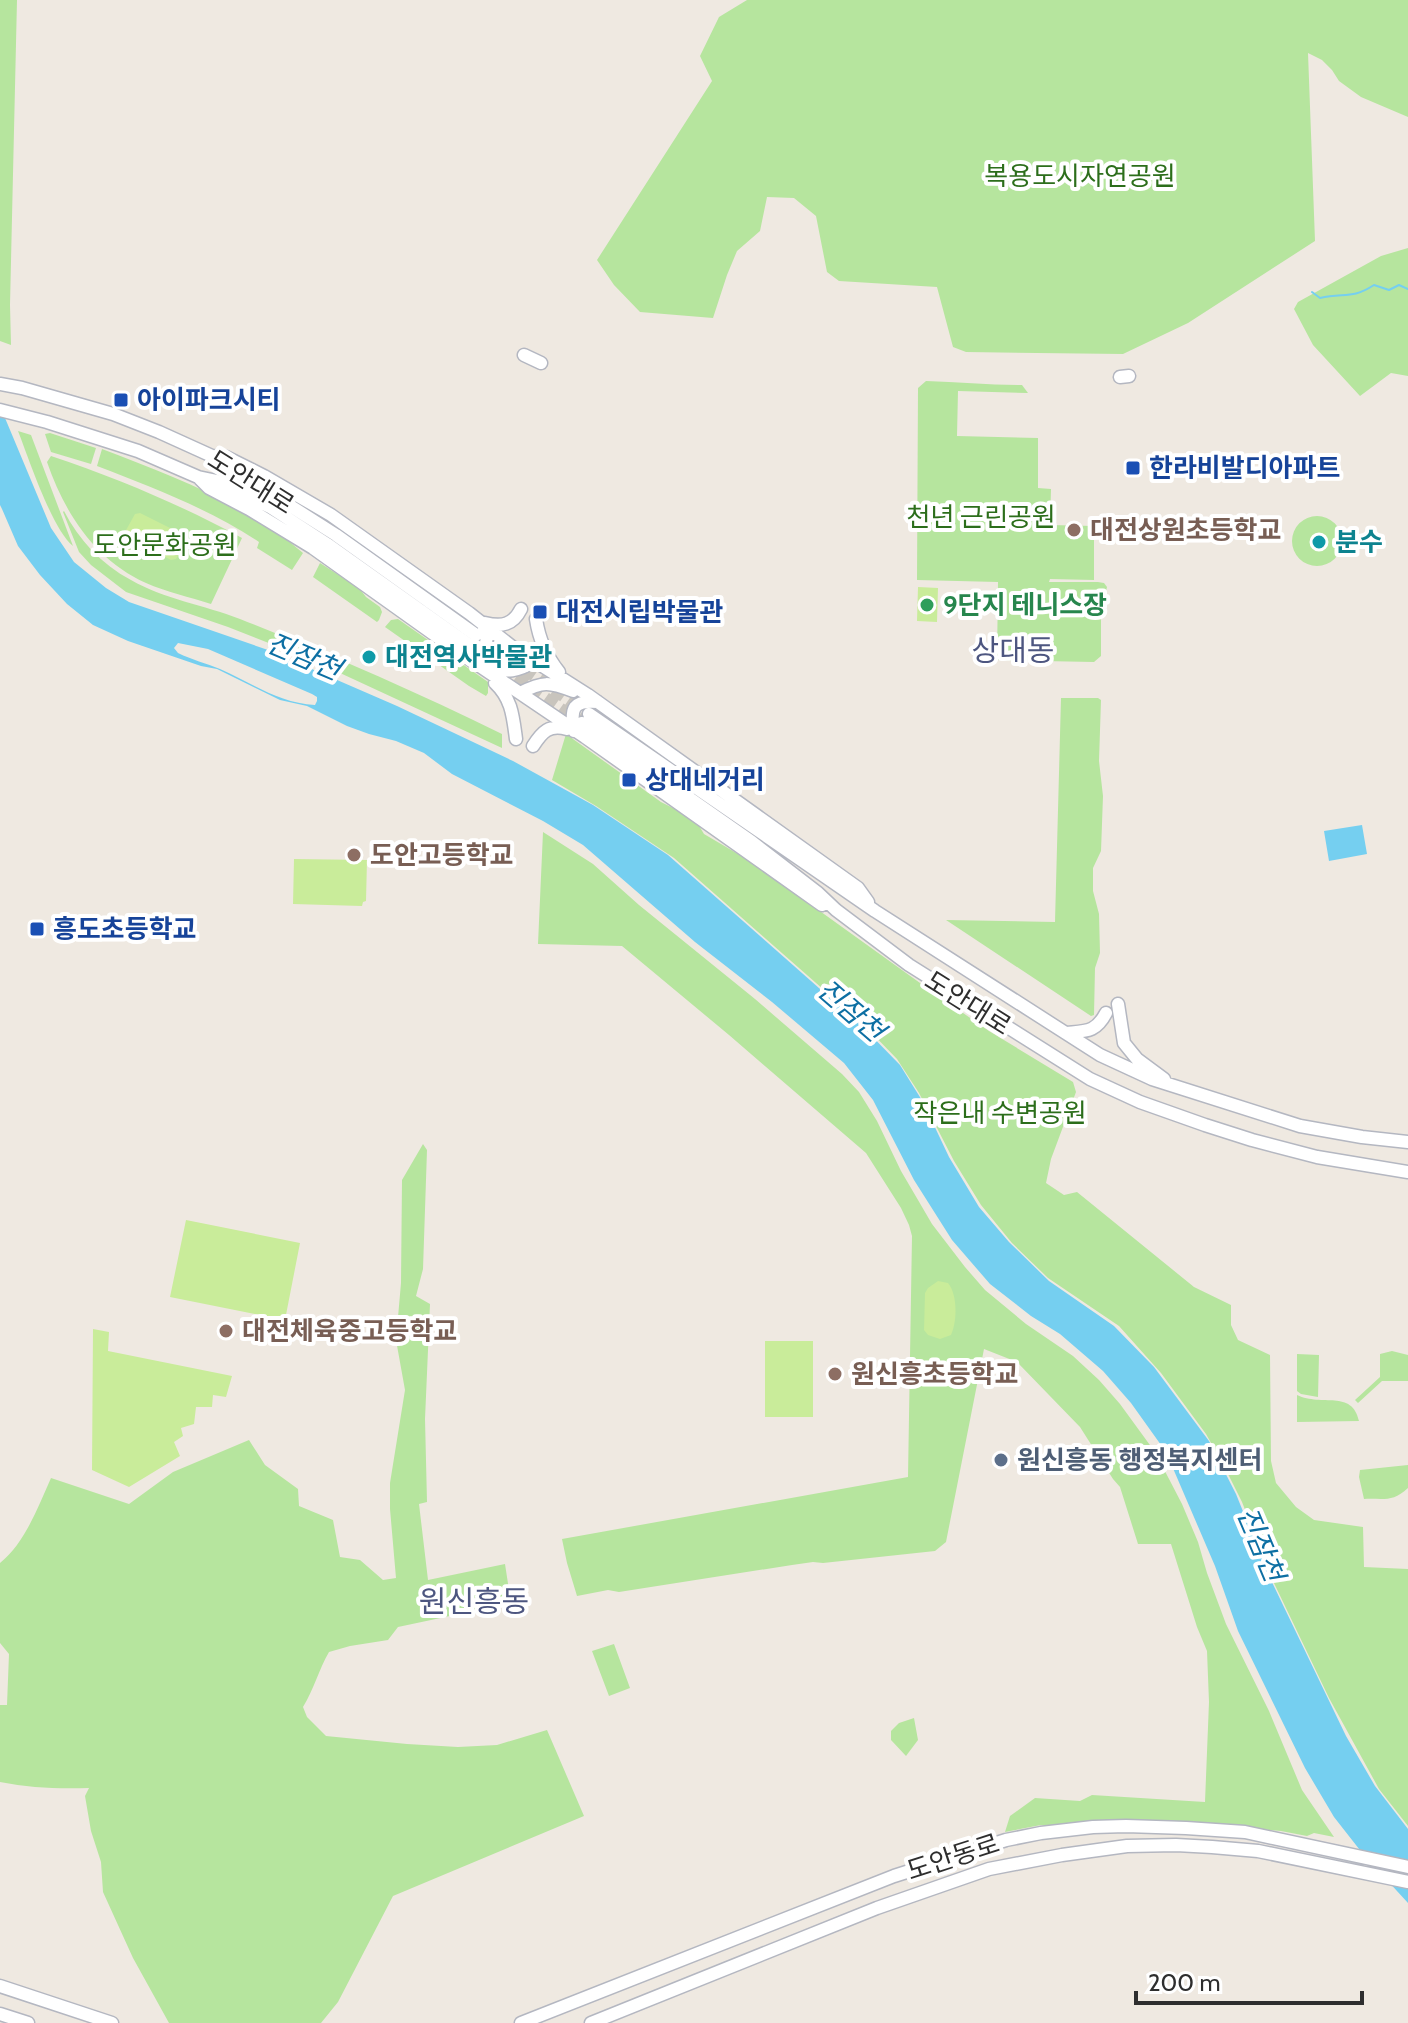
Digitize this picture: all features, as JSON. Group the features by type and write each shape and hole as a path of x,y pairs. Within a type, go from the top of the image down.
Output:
{"main road":[{"path":"524,355 541,363"},
{"name":"도안대로","path":"0,384 113,414 212,456 336,535 467,646"},
{"name":"도안대로","path":"0,410 138,451 198,477 209,488 270,521 467,646"},
{"path":"212,456 226,457 318,507 482,622 511,646 593,698 858,888 875,911"},
{"path":"482,622 508,624 521,609"},
{"path":"536,619 540,641 549,658 570,682"},
{"path":"467,646 478,652 486,644 482,622"},
{"path":"467,646 487,665 503,671 520,669 535,661"},
{"path":"467,646 520,693 582,723"},
{"path":"467,646 506,694 516,739"},
{"path":"520,693 545,683 593,698"},
{"path":"582,723 572,712 574,707 593,698"},
{"path":"533,746 547,729 582,723"},
{"name":"도안대로","path":"582,723 807,895 836,910 909,965 1073,1069 1110,1089 1260,1142 1329,1160 1408,1172"},
{"name":"도안대로","path":"582,723 1110,1061 1206,1098 1300,1126 1408,1142"},
{"path":"1118,1004 1124,1043 1137,1059 1170,1083"},
{"path":"1067,1033 1094,1028 1106,1013"},
{"name":"도안동로","path":"521,2023 894,1876 1006,1840 1093,1827 1151,1826 1245,1832 1408,1867"},
{"name":"도안동로","path":"591,2023 877,1908 989,1869 1093,1850 1176,1845 1258,1851 1408,1882"},
{"path":"0,1986 112,2023"},
{"path":"0,2014 28,2023"}],"green space":[{"path":"0,0 17,0 11,345 0,341"},
{"name":"복용도시자연공원","path":"747,0 1408,0 1408,117 1361,97 1339,81 1322,60 1308,53 1315,241 1188,323 1123,354 966,352 953,347 937,287 839,281 827,272 816,216 794,198 767,197 760,231 737,251 713,318 640,312 614,285 597,260 712,81 700,56 719,17"},
{"path":"1408,248 1408,376 1391,373 1360,396 1313,345 1294,309 1298,302 1381,256"},
{"name":"천년 근린공원","path":"926,381 1022,385 1028,393 958,391 957,436 1038,438 1038,488 1051,489 1050,525 1094,526 1094,580 1050,579 1049,582 1098,582 1107,587 1101,611 1101,656 1094,662 997,660 998,582 917,580 918,388"},
{"path":"18,431 31,435 73,546 49,510"},
{"path":"45,434 96,448 91,464 51,452"},
{"path":"102,449 233,505 281,535 303,553 292,570 257,548 259,542 220,519 97,466"},
{"name":"도안문화공원","path":"51,456 148,493 242,538 211,604 146,583 112,562 84,533 63,500 47,462"},
{"path":"64,511 92,550 110,567 131,580 157,592 240,619 405,688 502,734 502,748 312,660 126,592 79,552"},
{"path":"140,513 186,536 186,543 176,559 171,560 126,536 125,532 135,514"},
{"path":"1317,516 1334,524 1342,541 1334,558 1317,566 1300,558 1292,541 1300,524"},
{"path":"320,563 359,588 380,607 382,612 377,622 313,577"},
{"name":"9단지 테니스장","path":"918,587 938,588 937,622 917,621"},
{"path":"398,619 488,682 486,696 385,627 391,620"},
{"path":"1061,698 1101,700 1101,851 1093,868 1100,953 1095,968 1094,1015 1091,1016 946,920 1055,922"},
{"name":"작은내 수변공원","path":"566,734 661,802 698,824 704,834 750,861 989,1031 1073,1082 1076,1092 1051,1159 1046,1183 1064,1195 1077,1192 1194,1287 1231,1305 1231,1325 1238,1340 1270,1355 1271,1461 1276,1483 1296,1507 1314,1520 1363,1527 1364,1567 1408,1569 1408,1826 1379,1789 1329,1698 1273,1581 1242,1502 1223,1464 1206,1434 1161,1373 1119,1326 1048,1278 1012,1243 981,1205 897,1059 865,1026 674,858 552,780"},
{"name":"작은내 수변공원","path":"543,832 593,864 842,1074 859,1092 877,1121 932,1224 965,1267 985,1290 1026,1324 1073,1356 1120,1404 1155,1452 1182,1504 1226,1624 1269,1711 1302,1790 1334,1837 1208,1824 1041,1825 1005,1832 1010,1816 1035,1798 1080,1801 1092,1795 1205,1802 1209,1702 1207,1651 1171,1544 1138,1544 1120,1487 1080,1427 1017,1362 984,1349 946,1542 935,1551 813,1562 577,1596 562,1539 908,1477 912,1236 901,1208 866,1153 622,946 538,944"},
{"path":"294,859 367,860 366,901 362,906 293,904"},
{"path":"423,1144 427,1150 423,1269 416,1296 430,1304 425,1419 427,1502 419,1504 428,1580 505,1564 511,1603 398,1627 388,1640 329,1652 303,1707 307,1717 326,1736 407,1744 458,1747 497,1745 547,1730 584,1816 393,1896 338,2002 321,2023 169,2023 133,1958 103,1892 101,1862 91,1831 85,1796 89,1788 44,1788 0,1782 0,1705 7,1705 9,1654 0,1643 0,1563 24,1535 51,1478 129,1504 173,1472 249,1440 265,1465 298,1489 299,1506 333,1520 340,1557 360,1560 383,1580 396,1578 390,1483 405,1390 396,1340 401,1283 402,1180"},
{"path":"186,1220 300,1243 285,1320 170,1297"},
{"path":"938,1281 948,1283 954,1294 956,1309 951,1335 940,1339 924,1330 925,1293"},
{"path":"93,1329 109,1332 108,1351 232,1376 226,1397 213,1395 212,1407 196,1407 194,1424 181,1428 183,1436 174,1442 180,1456 129,1487 92,1470"},
{"path":"765,1341 813,1341 813,1417 765,1417"},
{"path":"1392,1351 1408,1355 1408,1381 1382,1381 1358,1403 1355,1400 1380,1377 1380,1354"},
{"path":"1297,1354 1319,1355 1318,1397 1297,1391"},
{"path":"1297,1395 1343,1402 1350,1405 1359,1421 1297,1422"},
{"path":"1408,1465 1408,1488 1402,1493 1387,1499 1364,1499 1360,1470"},
{"path":"614,1644 630,1688 609,1696 592,1651"},
{"path":"914,1718 918,1740 906,1756 891,1740 891,1731 899,1723"}],"water":[{"path":"0,406 51,528 74,562 106,588 129,602 268,650 397,706 513,761 593,805 668,855 862,1026 900,1065 979,1207 1049,1281 1114,1326 1154,1367 1209,1441 1236,1494 1269,1576 1346,1736 1375,1786 1408,1829 1408,1903 1334,1817 1305,1768 1238,1631 1215,1566 1166,1452 1131,1403 1103,1371 1060,1334 990,1284 952,1240 914,1180 873,1100 844,1063 695,942 583,845 543,821 452,774 424,753 347,726 307,706 280,700 217,669 128,641 93,625 67,604 40,575 18,546 0,505","holes":["178,643 208,649 312,694 317,701 315,705 278,696 178,653 174,648"]},
{"path":"1362,825 1367,854 1329,861 1324,831"}],"waterway":[{"path":"1312,292 1320,298 1353,294 1374,285 1389,290 1399,285 1408,289"}],"tunnel":[{"path":"480,638 589,714"},
{"path":"472,646 578,721"}],"place":[{"name":"아이파크시티","path":"121,400"},
{"name":"한라비발디아파트","path":"1133,468"},
{"name":"대전상원초등학교","path":"1074,530"},
{"name":"분수","path":"1319,542"},
{"name":"9단지 테니스장","path":"927,605"},
{"name":"대전시립박물관","path":"540,612"},
{"name":"대전역사박물관","path":"369,657"},
{"name":"상대네거리","path":"629,780"},
{"name":"도안고등학교","path":"354,855"},
{"name":"흥도초등학교","path":"37,929"},
{"name":"대전체육중고등학교","path":"226,1331"},
{"name":"원신흥초등학교","path":"835,1374"},
{"name":"원신흥동 행정복지센터","path":"1001,1460"}],"district":[{"name":"상대동","path":"1013,651"},
{"name":"원신흥동","path":"474,1602"}],"water label":[{"name":"진잠천","path":"304,656"},
{"name":"진잠천","path":"851,1010"},
{"name":"진잠천","path":"1261,1544"}]}
